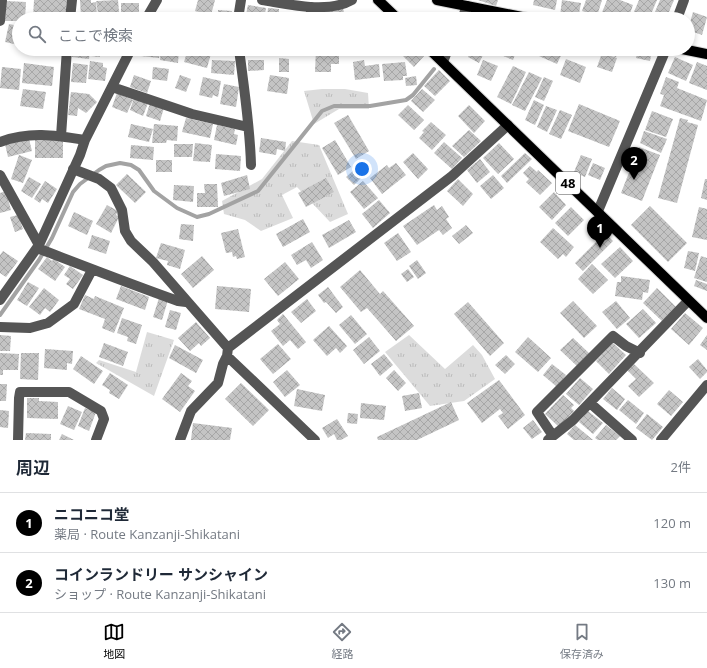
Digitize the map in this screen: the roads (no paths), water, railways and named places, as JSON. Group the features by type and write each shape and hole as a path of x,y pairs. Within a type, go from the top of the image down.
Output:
{"main road":[{"path":"378,0 391,12"},
{"path":"437,0 497,12"},
{"path":"695,52 707,54"},
{"name":"48","path":"436,56 598,211 648,263 707,318"}],"street":[{"path":"0,21 2,0"},
{"path":"71,12 72,0"},
{"path":"150,12 157,0"},
{"path":"239,12 241,0"},
{"path":"262,0 310,7 344,5 352,0"},
{"path":"680,12 684,0"},
{"path":"465,12 467,6"},
{"path":"310,7 310,12"},
{"path":"61,136 67,56"},
{"path":"0,300 42,249 76,171 85,140 128,56"},
{"path":"240,56 246,96 248,127 251,138 251,165"},
{"path":"442,62 445,56"},
{"path":"598,211 663,56"},
{"path":"112,87 192,114 248,127"},
{"path":"180,440 191,411 218,383 228,352 448,178 508,126"},
{"path":"0,142 17,136 61,136 85,140"},
{"path":"76,171 99,179 111,188 122,210 125,231 131,241 153,262 228,352 315,440"},
{"path":"0,174 42,249 92,270 121,279 178,301 186,302"},
{"path":"0,326 30,328 48,323 74,304 92,270"},
{"path":"640,353 626,346 613,336 537,412 550,438 590,404 640,353 688,300"},
{"path":"661,440 707,385"},
{"path":"18,440 20,392 69,392 101,411 104,419 96,440"},
{"path":"590,404 632,440"}],"waterway":[{"path":"0,315 39,260 52,238 73,192 80,184 106,166 120,163 131,165 139,170 154,191 177,208 197,217 209,214 258,191 322,111 334,106 370,106 406,100 413,95 434,69"}],"place":[{"name":"コインランドリー サンシャイン","path":"634,180"},
{"name":"ニコニコ堂","path":"600,248"}]}
